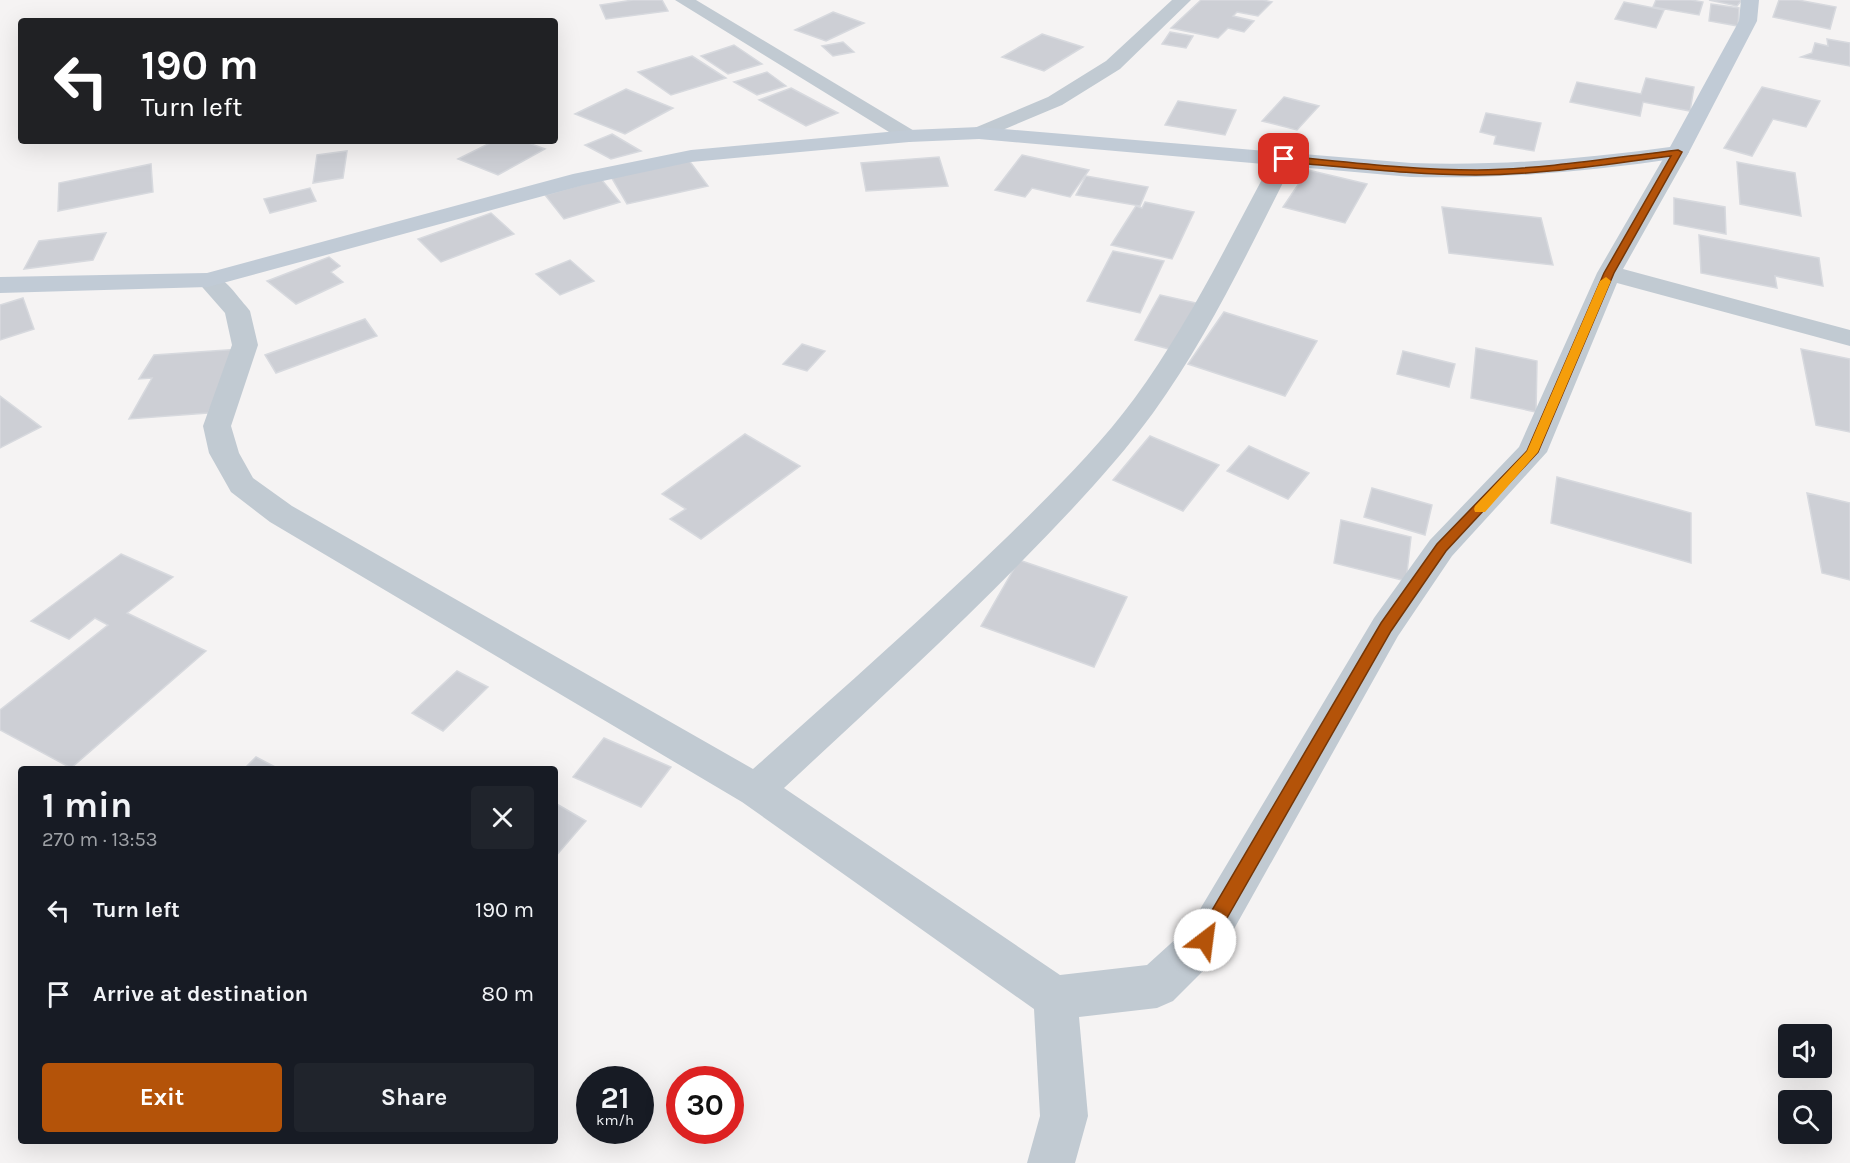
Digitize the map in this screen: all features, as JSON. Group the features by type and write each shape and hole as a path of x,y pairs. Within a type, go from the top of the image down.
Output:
{"street":[{"path":"684,0 909,136"},
{"path":"979,133 1055,101 1113,65 1182,0"},
{"path":"208,280 237,310 245,345 217,426 224,453 242,485 281,514 756,790 1055,998 1157,986 1205,940 1386,627 1442,548 1532,452 1609,273 1678,152 1748,21 1750,0"},
{"path":"0,285 208,280 459,210 691,156 909,136 979,133 1411,170 1477,172 1567,167 1678,152"},
{"path":"756,790 1009,555 1118,438 1179,355 1284,159"},
{"path":"1609,273 1850,338"},
{"path":"1051,1163 1064,1116 1055,998"}],"building":[{"path":"633,0 662,0 668,11 606,19 600,5"},
{"path":"1201,0 1272,2 1258,16 1237,12 1233,16 1254,21 1244,32 1228,28 1218,38 1171,28"},
{"path":"1656,0 1703,2 1699,15 1653,7"},
{"path":"1709,0 1742,0 1737,6"},
{"path":"1779,0 1798,0 1836,7 1830,29 1773,17"},
{"path":"1624,2 1664,10 1656,28 1615,19"},
{"path":"1711,4 1739,8 1738,26 1709,21"},
{"path":"833,12 864,23 826,41 795,30"},
{"path":"1170,32 1193,36 1186,48 1162,44"},
{"path":"1042,34 1083,47 1044,71 1002,57"},
{"path":"1827,39 1850,43 1850,66 1801,57 1812,53 1815,43 1828,46"},
{"path":"843,42 854,52 833,56 822,46"},
{"path":"734,45 762,64 728,74 701,56"},
{"path":"692,56 726,78 671,95 638,72"},
{"path":"767,72 786,86 757,95 734,82"},
{"path":"1646,78 1694,87 1690,111 1643,102 1640,116 1570,102 1577,82 1641,94"},
{"path":"1762,87 1820,101 1806,127 1773,119 1752,156 1724,148"},
{"path":"791,88 838,113 806,126 759,100"},
{"path":"626,89 673,108 625,134 575,114"},
{"path":"1284,97 1319,106 1297,130 1262,121"},
{"path":"1178,101 1236,110 1225,135 1165,125"},
{"path":"1486,113 1541,123 1534,151 1494,144 1496,136 1480,132"},
{"path":"612,134 641,151 611,159 585,145"},
{"path":"488,144 531,144 545,149 498,175 458,159"},
{"path":"347,151 343,178 313,183 317,155"},
{"path":"1022,155 1089,170 1070,197 1032,188 1025,197 995,190"},
{"path":"939,157 948,186 866,191 861,163"},
{"path":"688,159 708,186 627,204 610,175"},
{"path":"1737,162 1795,173 1801,216 1740,204"},
{"path":"151,164 153,192 58,211 59,183"},
{"path":"1308,170 1367,184 1345,223 1283,207"},
{"path":"1086,176 1148,187 1140,206 1076,195"},
{"path":"601,179 620,202 564,219 545,195"},
{"path":"310,188 316,201 270,213 264,199"},
{"path":"1674,198 1725,207 1726,234 1674,224"},
{"path":"1145,202 1194,212 1172,259 1111,245 1136,206 1142,208"},
{"path":"1442,207 1541,218 1553,265 1449,253"},
{"path":"491,213 514,234 441,262 418,239"},
{"path":"106,233 93,260 24,269 39,241"},
{"path":"1699,235 1819,258 1823,286 1775,276 1777,288 1701,273"},
{"path":"1113,251 1164,261 1140,313 1087,301"},
{"path":"329,257 340,266 331,272 343,282 296,304 267,281"},
{"path":"570,260 594,281 560,295 536,274"},
{"path":"1160,295 1196,303 1173,350 1135,340"},
{"path":"23,298 34,329 0,340 0,305"},
{"path":"1224,312 1317,341 1285,396 1188,364"},
{"path":"365,319 377,336 276,373 265,355"},
{"path":"802,344 825,351 807,371 783,364"},
{"path":"1476,348 1537,361 1536,412 1471,398"},
{"path":"240,349 208,413 129,419 152,378 139,379 154,355"},
{"path":"1801,349 1850,359 1850,432 1816,425"},
{"path":"1403,351 1455,364 1449,387 1397,374"},
{"path":"0,396 41,427 0,448"},
{"path":"745,434 800,466 701,539 670,519 686,509 662,494"},
{"path":"1150,436 1219,465 1183,511 1113,480"},
{"path":"1249,446 1309,473 1288,499 1227,471"},
{"path":"1557,477 1691,513 1691,563 1551,523"},
{"path":"1372,488 1432,505 1425,535 1364,517"},
{"path":"1807,493 1850,503 1850,580 1822,573"},
{"path":"1341,520 1411,537 1406,581 1334,563"},
{"path":"121,554 173,577 127,613 206,651 73,766 67,766 0,730 0,710 108,625 95,618 69,639 31,621"},
{"path":"1019,560 1127,597 1094,667 981,626"},
{"path":"457,671 488,687 443,731 412,713"},
{"path":"604,738 671,767 641,807 573,777"},
{"path":"256,757 273,766 247,766"},
{"path":"558,805 586,821 558,854"}],"slow traffic":[{"path":"1480,509 1532,452 1606,281"}],"route":[{"path":"1205,940 1386,627 1442,548 1532,452 1609,273 1678,152 1567,167 1477,172 1411,170 1284,159"}]}
